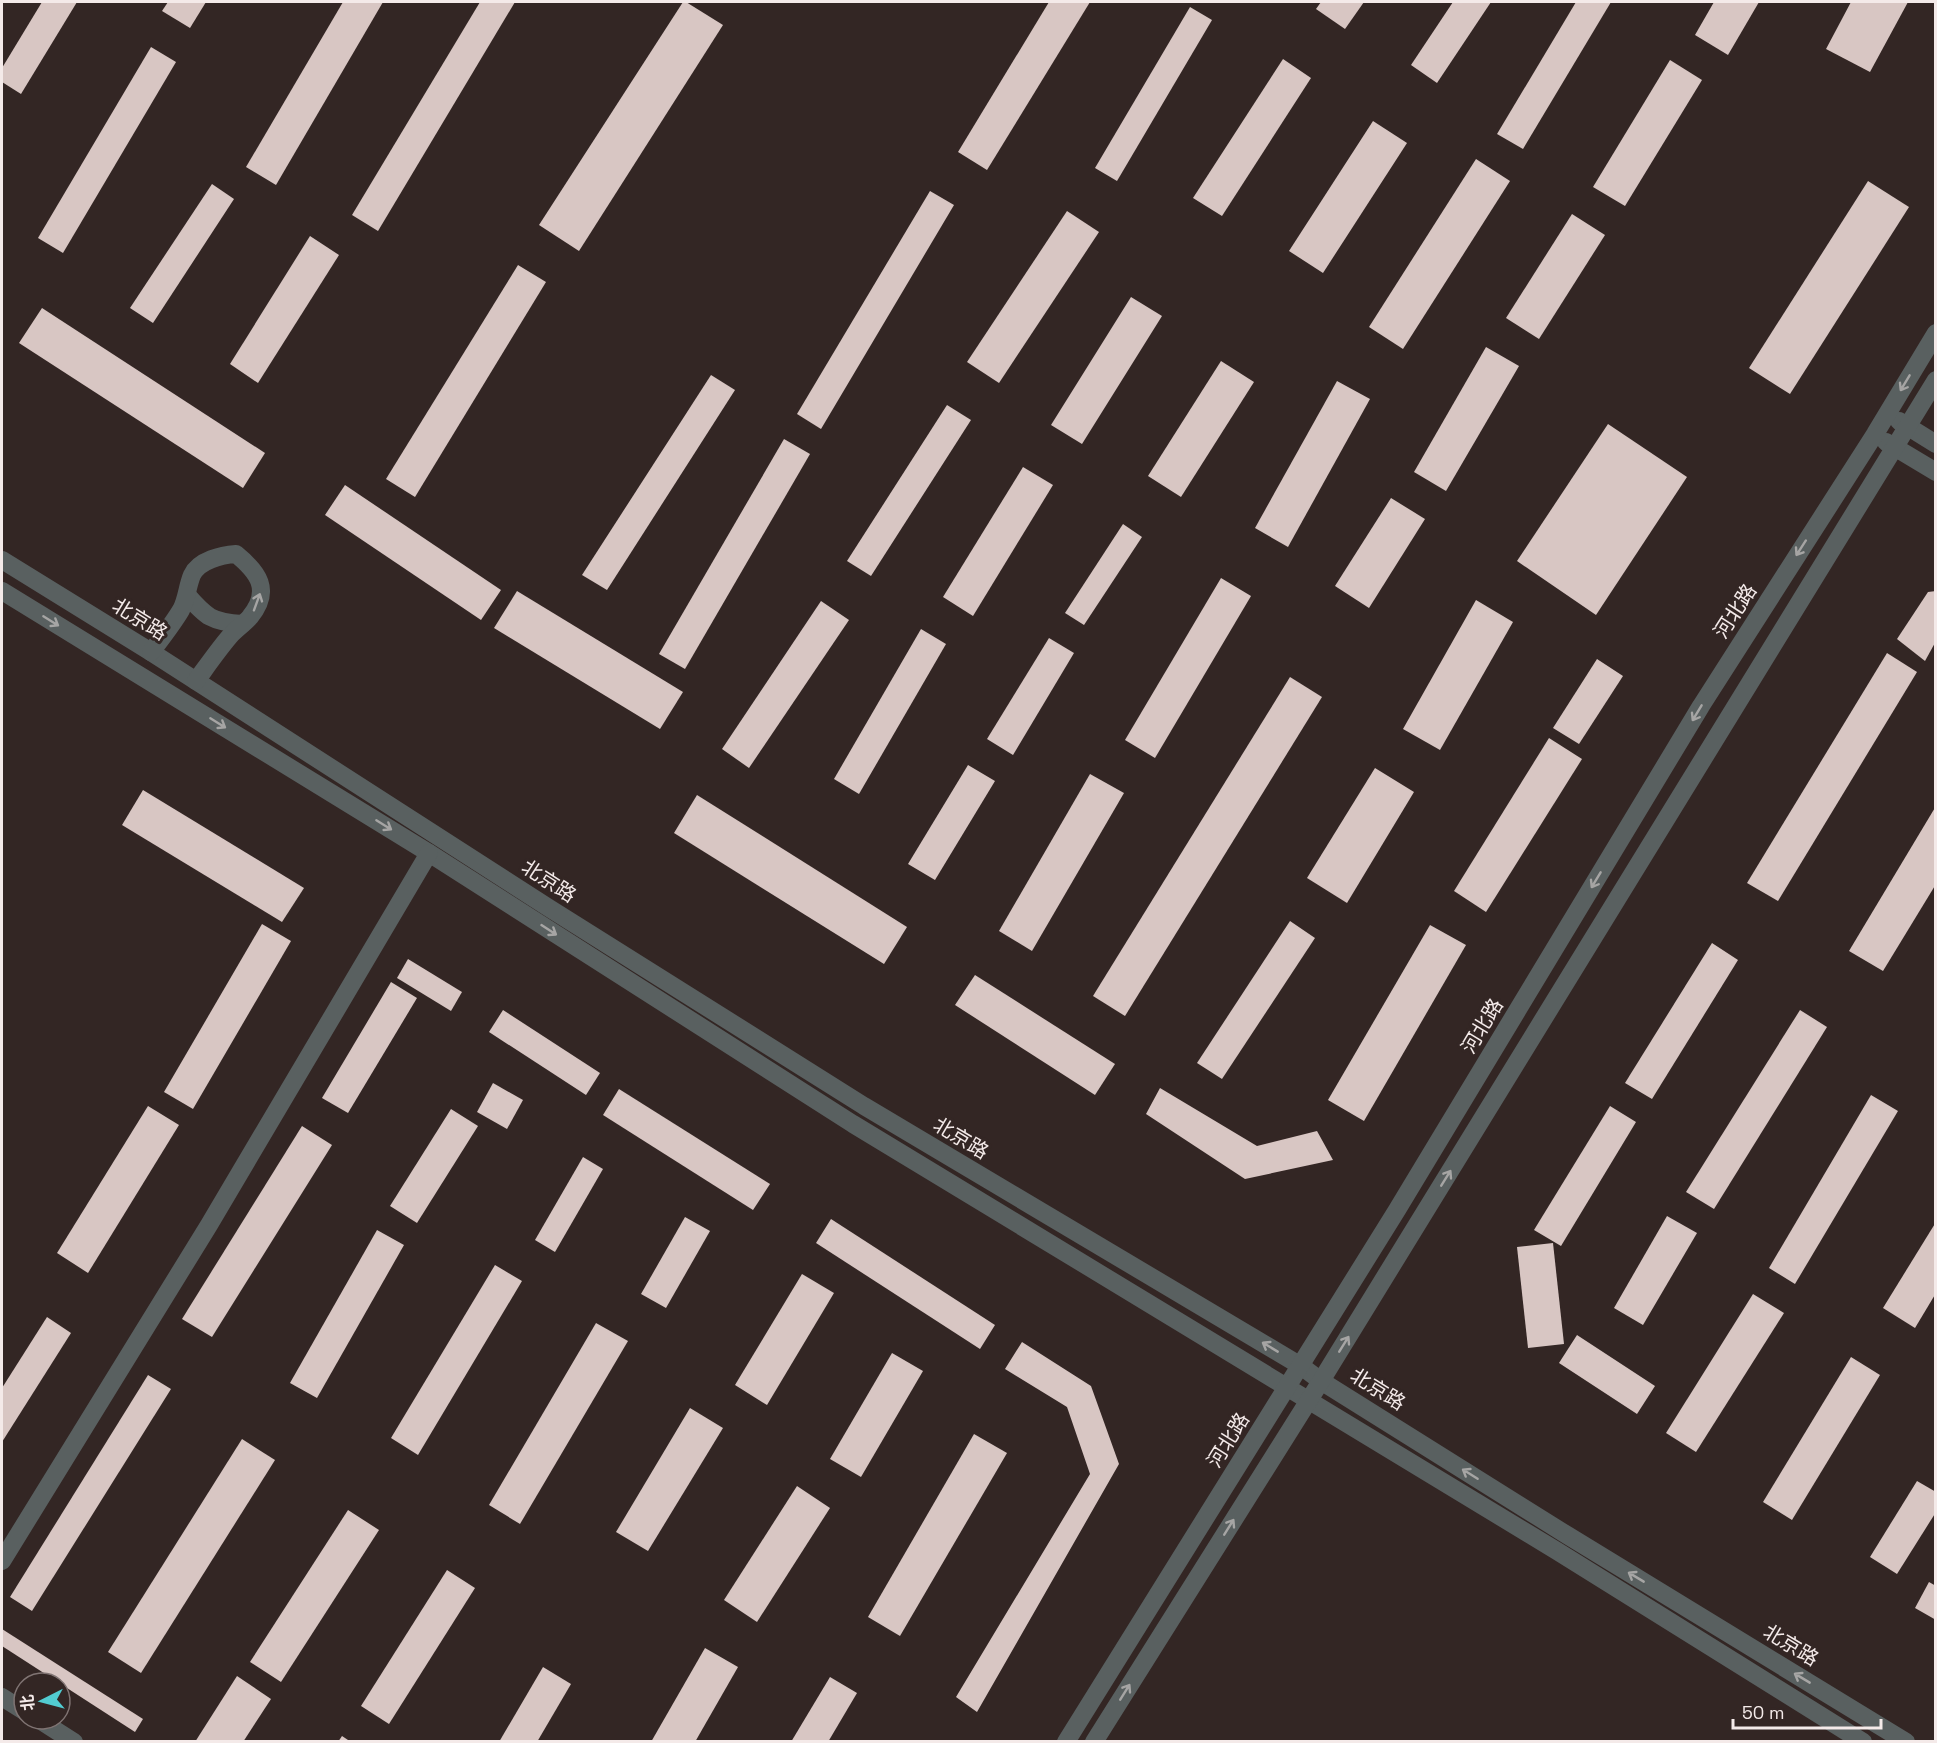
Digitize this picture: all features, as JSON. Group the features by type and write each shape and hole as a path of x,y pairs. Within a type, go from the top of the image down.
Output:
{"street":[{"name":"河北路","path":"1066,1742 1397,1210 1701,706 1875,434 1935,333"},
{"path":"1094,1742 1322,1381 1935,380"},
{"path":"1888,413 1935,444"},
{"path":"1875,434 1935,472"},
{"path":"151,652 180,611 193,573 221,555 236,554 253,568 261,584 259,599 251,616 230,635 196,681"},
{"name":"北京路","path":"2,560 151,652 539,902 864,1106 1301,1366 1567,1535 1906,1742"},
{"name":"北京路","path":"2,591 429,853 853,1124 1557,1551 1863,1742"},
{"path":"187,595 202,613 221,623 242,624"},
{"path":"2,1561 209,1225 429,853"},
{"path":"57,1731 74,1742"}],"building":[{"path":"42,2 77,2 21,94 2,82 2,68"},
{"path":"168,2 206,2 190,28 162,11"},
{"path":"343,2 383,2 276,185 246,167"},
{"path":"480,2 515,2 378,231 352,215"},
{"path":"683,2 723,25 579,251 539,225"},
{"path":"1049,2 1090,2 987,170 958,152"},
{"path":"1321,2 1364,2 1345,29 1316,9"},
{"path":"1453,2 1491,2 1437,83 1411,65"},
{"path":"1576,2 1611,2 1523,149 1497,134"},
{"path":"1714,2 1759,2 1728,55 1695,35"},
{"path":"1851,2 1908,2 1870,72 1826,49"},
{"path":"1190,7 1212,20 1117,181 1095,168"},
{"path":"151,47 176,62 63,253 38,238"},
{"path":"1283,59 1311,78 1222,216 1193,198"},
{"path":"1670,60 1702,80 1625,206 1593,187"},
{"path":"1373,121 1407,143 1323,273 1289,251"},
{"path":"1476,159 1510,181 1403,349 1369,327"},
{"path":"1868,181 1909,207 1790,394 1749,368"},
{"path":"212,184 234,199 153,323 130,308"},
{"path":"930,191 954,205 821,429 797,414"},
{"path":"1067,211 1099,232 999,383 967,362"},
{"path":"1572,214 1605,235 1539,339 1506,318"},
{"path":"310,236 339,255 258,383 230,364"},
{"path":"518,265 546,282 415,497 386,479"},
{"path":"1131,297 1162,316 1082,444 1051,425"},
{"path":"42,308 265,453 243,488 19,343"},
{"path":"1486,347 1519,366 1446,491 1414,472"},
{"path":"1221,361 1254,382 1181,497 1148,476"},
{"path":"711,375 735,390 607,590 582,575"},
{"path":"1337,381 1370,399 1288,547 1255,528"},
{"path":"947,405 971,420 871,576 847,561"},
{"path":"1608,424 1687,477 1596,615 1517,561"},
{"path":"784,439 810,454 685,669 659,654"},
{"path":"1023,467 1053,485 973,616 943,597"},
{"path":"345,485 501,590 481,620 325,515"},
{"path":"1391,498 1425,519 1369,608 1335,586"},
{"path":"1123,524 1142,537 1084,625 1065,613"},
{"path":"1221,578 1251,596 1155,758 1125,740"},
{"path":"517,591 683,692 660,729 494,628"},
{"path":"1936,591 1936,641 1925,661 1897,639 1928,592"},
{"path":"1476,600 1513,622 1440,750 1403,729"},
{"path":"821,601 849,620 749,768 722,749"},
{"path":"921,629 946,644 859,794 834,779"},
{"path":"1049,638 1074,653 1013,755 987,739"},
{"path":"1887,653 1917,672 1778,901 1747,883"},
{"path":"1597,659 1623,676 1579,744 1553,728"},
{"path":"1290,677 1322,697 1125,1016 1093,996"},
{"path":"1549,738 1582,759 1486,912 1454,891"},
{"path":"968,765 995,781 935,880 908,864"},
{"path":"1375,768 1414,792 1347,903 1307,878"},
{"path":"1090,774 1124,793 1032,951 999,931"},
{"path":"143,790 304,888 282,922 122,825"},
{"path":"697,795 907,927 884,964 674,833"},
{"path":"1936,806 1936,884 1883,971 1849,951"},
{"path":"1290,921 1315,938 1222,1079 1197,1063"},
{"path":"262,924 291,941 193,1109 164,1092"},
{"path":"1430,925 1466,945 1364,1121 1328,1100"},
{"path":"1712,943 1738,960 1652,1099 1625,1083"},
{"path":"408,959 462,992 451,1011 397,978"},
{"path":"975,975 1115,1064 1095,1095 955,1005"},
{"path":"391,982 417,998 348,1113 322,1098"},
{"path":"503,1010 600,1073 586,1095 489,1032"},
{"path":"1800,1010 1827,1027 1714,1209 1686,1192"},
{"path":"493,1083 523,1100 507,1129 477,1112"},
{"path":"1160,1088 1257,1146 1317,1131 1333,1160 1245,1179 1146,1114"},
{"path":"619,1089 770,1184 753,1210 603,1115"},
{"path":"1871,1095 1898,1111 1795,1284 1769,1268"},
{"path":"148,1106 179,1125 88,1273 57,1253"},
{"path":"1610,1106 1636,1122 1561,1246 1534,1230"},
{"path":"451,1109 478,1126 417,1223 390,1206"},
{"path":"302,1126 332,1145 212,1337 182,1319"},
{"path":"583,1157 603,1169 555,1252 535,1240"},
{"path":"1667,1216 1697,1233 1643,1325 1614,1308"},
{"path":"685,1217 710,1231 666,1308 641,1294"},
{"path":"831,1219 995,1325 980,1349 816,1243"},
{"path":"1936,1222 1936,1293 1915,1328 1883,1308"},
{"path":"377,1230 404,1245 317,1398 290,1383"},
{"path":"1553,1243 1564,1344 1528,1348 1517,1247"},
{"path":"495,1265 522,1281 418,1455 391,1438"},
{"path":"802,1274 834,1293 767,1405 735,1385"},
{"path":"1753,1294 1784,1313 1696,1452 1666,1433"},
{"path":"47,1317 71,1333 2,1442 2,1388"},
{"path":"596,1323 628,1341 520,1524 489,1505"},
{"path":"1577,1335 1655,1386 1637,1414 1559,1363"},
{"path":"1022,1342 1091,1386 1119,1464 977,1712 956,1697 1090,1474 1067,1407 1005,1369"},
{"path":"892,1353 923,1371 861,1477 830,1459"},
{"path":"1851,1357 1880,1375 1792,1520 1763,1502"},
{"path":"148,1375 171,1389 32,1611 10,1597"},
{"path":"690,1408 723,1428 648,1551 616,1532"},
{"path":"974,1434 1007,1453 900,1636 868,1617"},
{"path":"242,1439 275,1460 141,1673 108,1652"},
{"path":"1917,1481 1936,1492 1936,1512 1897,1574 1870,1557"},
{"path":"797,1486 830,1508 757,1622 724,1600"},
{"path":"348,1510 379,1530 281,1682 250,1662"},
{"path":"447,1570 475,1588 389,1724 361,1706"},
{"path":"1929,1582 1936,1586 1936,1620 1915,1608"},
{"path":"2,1629 68,1671 41,1671 2,1646"},
{"path":"705,1648 738,1667 695,1742 651,1742"},
{"path":"543,1667 571,1684 537,1742 499,1742"},
{"path":"72,1674 143,1719 135,1732 72,1691"},
{"path":"237,1676 271,1699 243,1742 195,1742"},
{"path":"830,1677 857,1693 828,1742 791,1742"},
{"path":"342,1736 351,1742 338,1742"}]}
